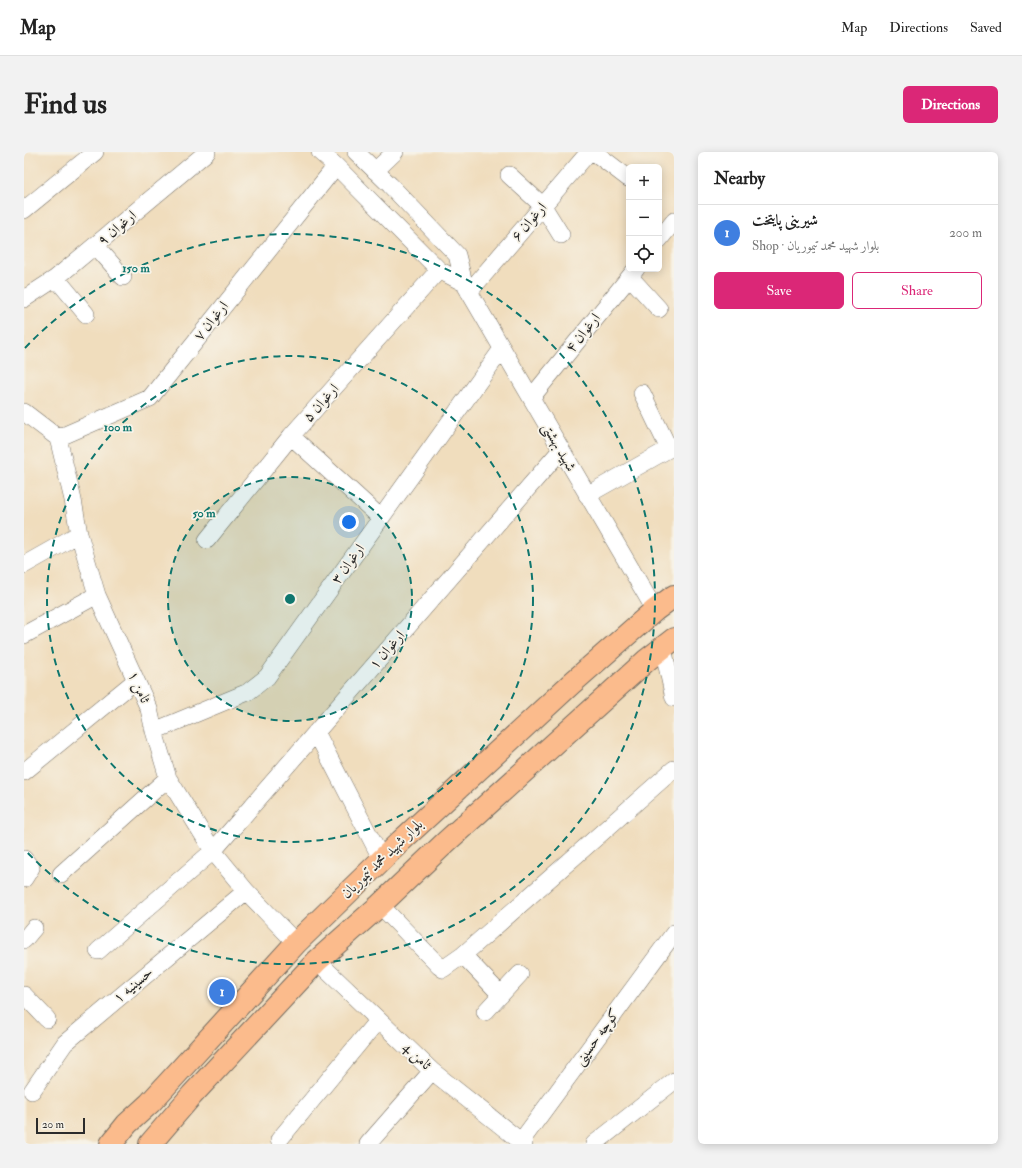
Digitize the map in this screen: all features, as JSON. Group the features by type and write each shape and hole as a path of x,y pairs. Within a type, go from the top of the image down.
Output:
{"main road":[{"name":"بلوار شهید محمد تیموریان","path":"111,1144 127,1124 150,1103 296,943 443,801 566,688 655,610 674,596"},
{"name":"بلوار شهید محمد تیموریان","path":"150,1144 192,1095 317,961 380,905 466,823 647,660 669,644"},
{"path":"443,801 448,816 451,820 461,824 466,823"},
{"path":"401,841 410,842 418,847 422,856 420,866"}],"street":[{"path":"24,210 95,152"},
{"name":"ارغوان ۹","path":"24,299 56,278 96,246 207,152"},
{"path":"320,152 336,166 439,270 466,287"},
{"name":"شهید بهشتی","path":"356,152 457,255 466,287 655,610"},
{"path":"375,171 395,152"},
{"name":"ارغوان ۶","path":"466,287 543,206 589,152"},
{"path":"594,152 626,176"},
{"name":"ارغوان ۷","path":"58,438 150,398 336,166"},
{"path":"509,175 543,206 561,235"},
{"path":"662,236 674,221"},
{"path":"96,246 123,277"},
{"name":"ارغوان ۵","path":"207,540 291,436 439,270"},
{"path":"633,273 659,309"},
{"name":"ارغوان ۴","path":"531,398 633,273"},
{"path":"56,278 86,314"},
{"name":"ارغوان ۳","path":"154,731 248,692 267,677 502,349"},
{"path":"587,495 672,447 642,392"},
{"path":"26,417 58,438"},
{"path":"291,436 381,518"},
{"name":"ثامن ۱","path":"58,438 73,500 79,534 97,595 149,709 168,778 213,851 246,891 296,943"},
{"name":"ارغوان ۱","path":"98,950 213,851 561,450"},
{"path":"24,565 79,534"},
{"path":"24,634 97,595"},
{"path":"669,644 673,689"},
{"path":"24,772 135,681"},
{"path":"316,732 382,860"},
{"path":"380,905 438,966 443,969 463,955 674,769"},
{"path":"61,874 168,778"},
{"name":"حسینیه ۱","path":"32,1091 65,1043 246,891"},
{"name":"کوچه حسینی","path":"521,1143 674,933"},
{"path":"463,955 501,995"},
{"name":"ثامن 4","path":"317,961 432,1071 521,1143"},
{"path":"485,1012 520,974"},
{"path":"24,995 47,1019"},
{"path":"279,1140 378,1020"},
{"path":"368,1144 432,1071"},
{"path":"594,1144 674,1081"}],"place":[{"name":"شیرینی پایتخت","path":"222,992"}]}
